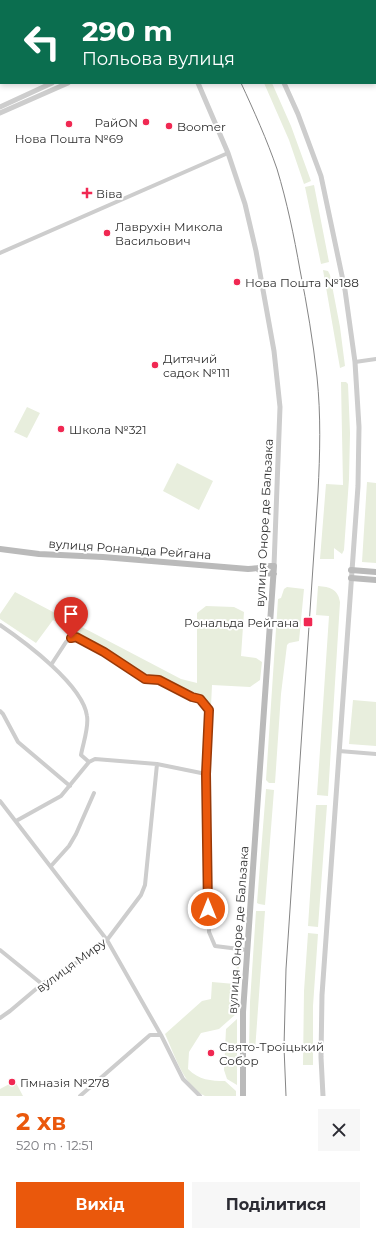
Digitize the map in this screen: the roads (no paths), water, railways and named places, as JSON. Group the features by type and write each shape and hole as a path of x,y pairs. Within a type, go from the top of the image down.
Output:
{"main road":[{"name":"вулиця Рональда Рейгана","path":"0,549 39,554 258,569 266,573 274,574"},
{"name":"вулиця Рональда Рейгана","path":"258,569 266,566 274,566"},
{"name":"вулиця Оноре де Бальзака","path":"243,1096 243,1012 274,566"},
{"path":"351,570 376,572"},
{"path":"351,578 376,580"}],"street":[{"path":"0,106 50,84"},
{"path":"0,114 66,84"},
{"name":"вулиця Оноре де Бальзака","path":"198,84 228,153 245,204 256,251 272,344 279,397 274,566"},
{"path":"284,84 298,114 324,189 345,290 355,362 359,427 358,486 322,995 321,1057 324,1096"},
{"path":"0,253 228,153"},
{"path":"355,362 376,360"},
{"path":"0,625 22,640 51,665 78,696 87,714 81,755 89,762"},
{"path":"51,665 66,642 71,638 76,637 104,652 145,679 159,680 192,697 200,699 209,710 206,774 209,932 215,946 247,950"},
{"path":"0,711 18,742 70,786"},
{"path":"339,751 376,754"},
{"path":"16,821 61,796 89,762 95,759 157,764 206,774"},
{"name":"вулиця Миру","path":"0,1018 42,984 79,961 107,940 140,895 145,886 157,764"},
{"path":"51,866 69,846 76,834 94,793"},
{"path":"0,801 107,940 161,1035 183,1079 194,1092 200,1096"},
{"path":"0,950 42,984"},
{"path":"80,1096 150,1035 161,1035"},
{"path":"191,1096 194,1092"}],"tram line":[{"path":"241,84 273,158 281,181 287,206 310,323 317,377 320,420 318,492 286,969 284,1047 286,1096"}],"place":[{"name":"РайON","path":"146,122"},
{"name":"Нова Пошта №69","path":"69,124"},
{"name":"Boomer","path":"169,126"},
{"name":"Віва","path":"87,193"},
{"name":"Лаврухін Микола Васильович","path":"107,233"},
{"name":"Нова Пошта №188","path":"237,282"},
{"name":"Дитячий садок №111","path":"155,365"},
{"name":"Школа №321","path":"61,429"},
{"name":"Рональда Рейгана","path":"308,622"},
{"name":"Свято-Троїцький Собор","path":"211,1053"},
{"name":"Гімназія №278","path":"12,1082"}]}
